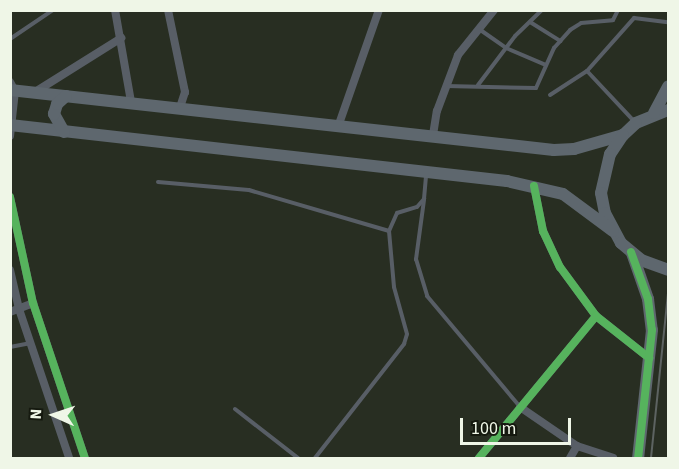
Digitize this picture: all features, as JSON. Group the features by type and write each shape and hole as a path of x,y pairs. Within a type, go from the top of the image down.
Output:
{"main road":[{"path":"654,113 669,87"},
{"path":"12,88 66,96 565,150 622,135"},
{"path":"64,132 54,114 57,104 66,96"},
{"path":"614,231 601,193 610,154 622,135 636,123 654,113 669,110"},
{"path":"11,129 64,132 426,172 534,186 573,200 614,231 631,252 650,315 649,358 638,459"},
{"path":"631,252 669,270"}],"street":[{"path":"115,10 131,102"},
{"path":"339,124 379,10"},
{"path":"433,135 445,86 458,55 494,10"},
{"path":"170,11 185,92 180,107"},
{"path":"35,92 121,38"},
{"path":"11,129 12,88"},
{"path":"534,186 543,231 560,267 596,316 649,358"},
{"path":"10,197 33,303 85,459"},
{"path":"10,270 15,310 32,343 69,459"},
{"path":"15,310 33,303"},
{"path":"479,459 596,316"},
{"path":"520,407 577,446 613,459"},
{"path":"570,459 577,446"}],"lane":[{"path":"10,39 53,10"},
{"path":"478,86 506,48 542,10"},
{"path":"445,86 536,88 560,41 581,23 613,20 618,10"},
{"path":"550,95 587,71 634,18 669,22"},
{"path":"530,22 560,41"},
{"path":"478,28 506,48 546,65"},
{"path":"587,71 636,123"},
{"path":"426,172 416,259 427,296 520,407"},
{"path":"158,182 249,190 389,231"},
{"path":"315,459 376,383 407,334 394,287 389,231 397,213 417,207 424,199"},
{"path":"10,347 32,343"},
{"path":"235,409 298,459"}],"tram line":[{"path":"651,458 668,293"}],"cycle path":[{"path":"534,186 543,231 560,267 596,316 649,358"},
{"path":"10,197 33,303 85,458"},
{"path":"631,252 648,299 652,330 638,458"},
{"path":"479,458 596,316"}]}
